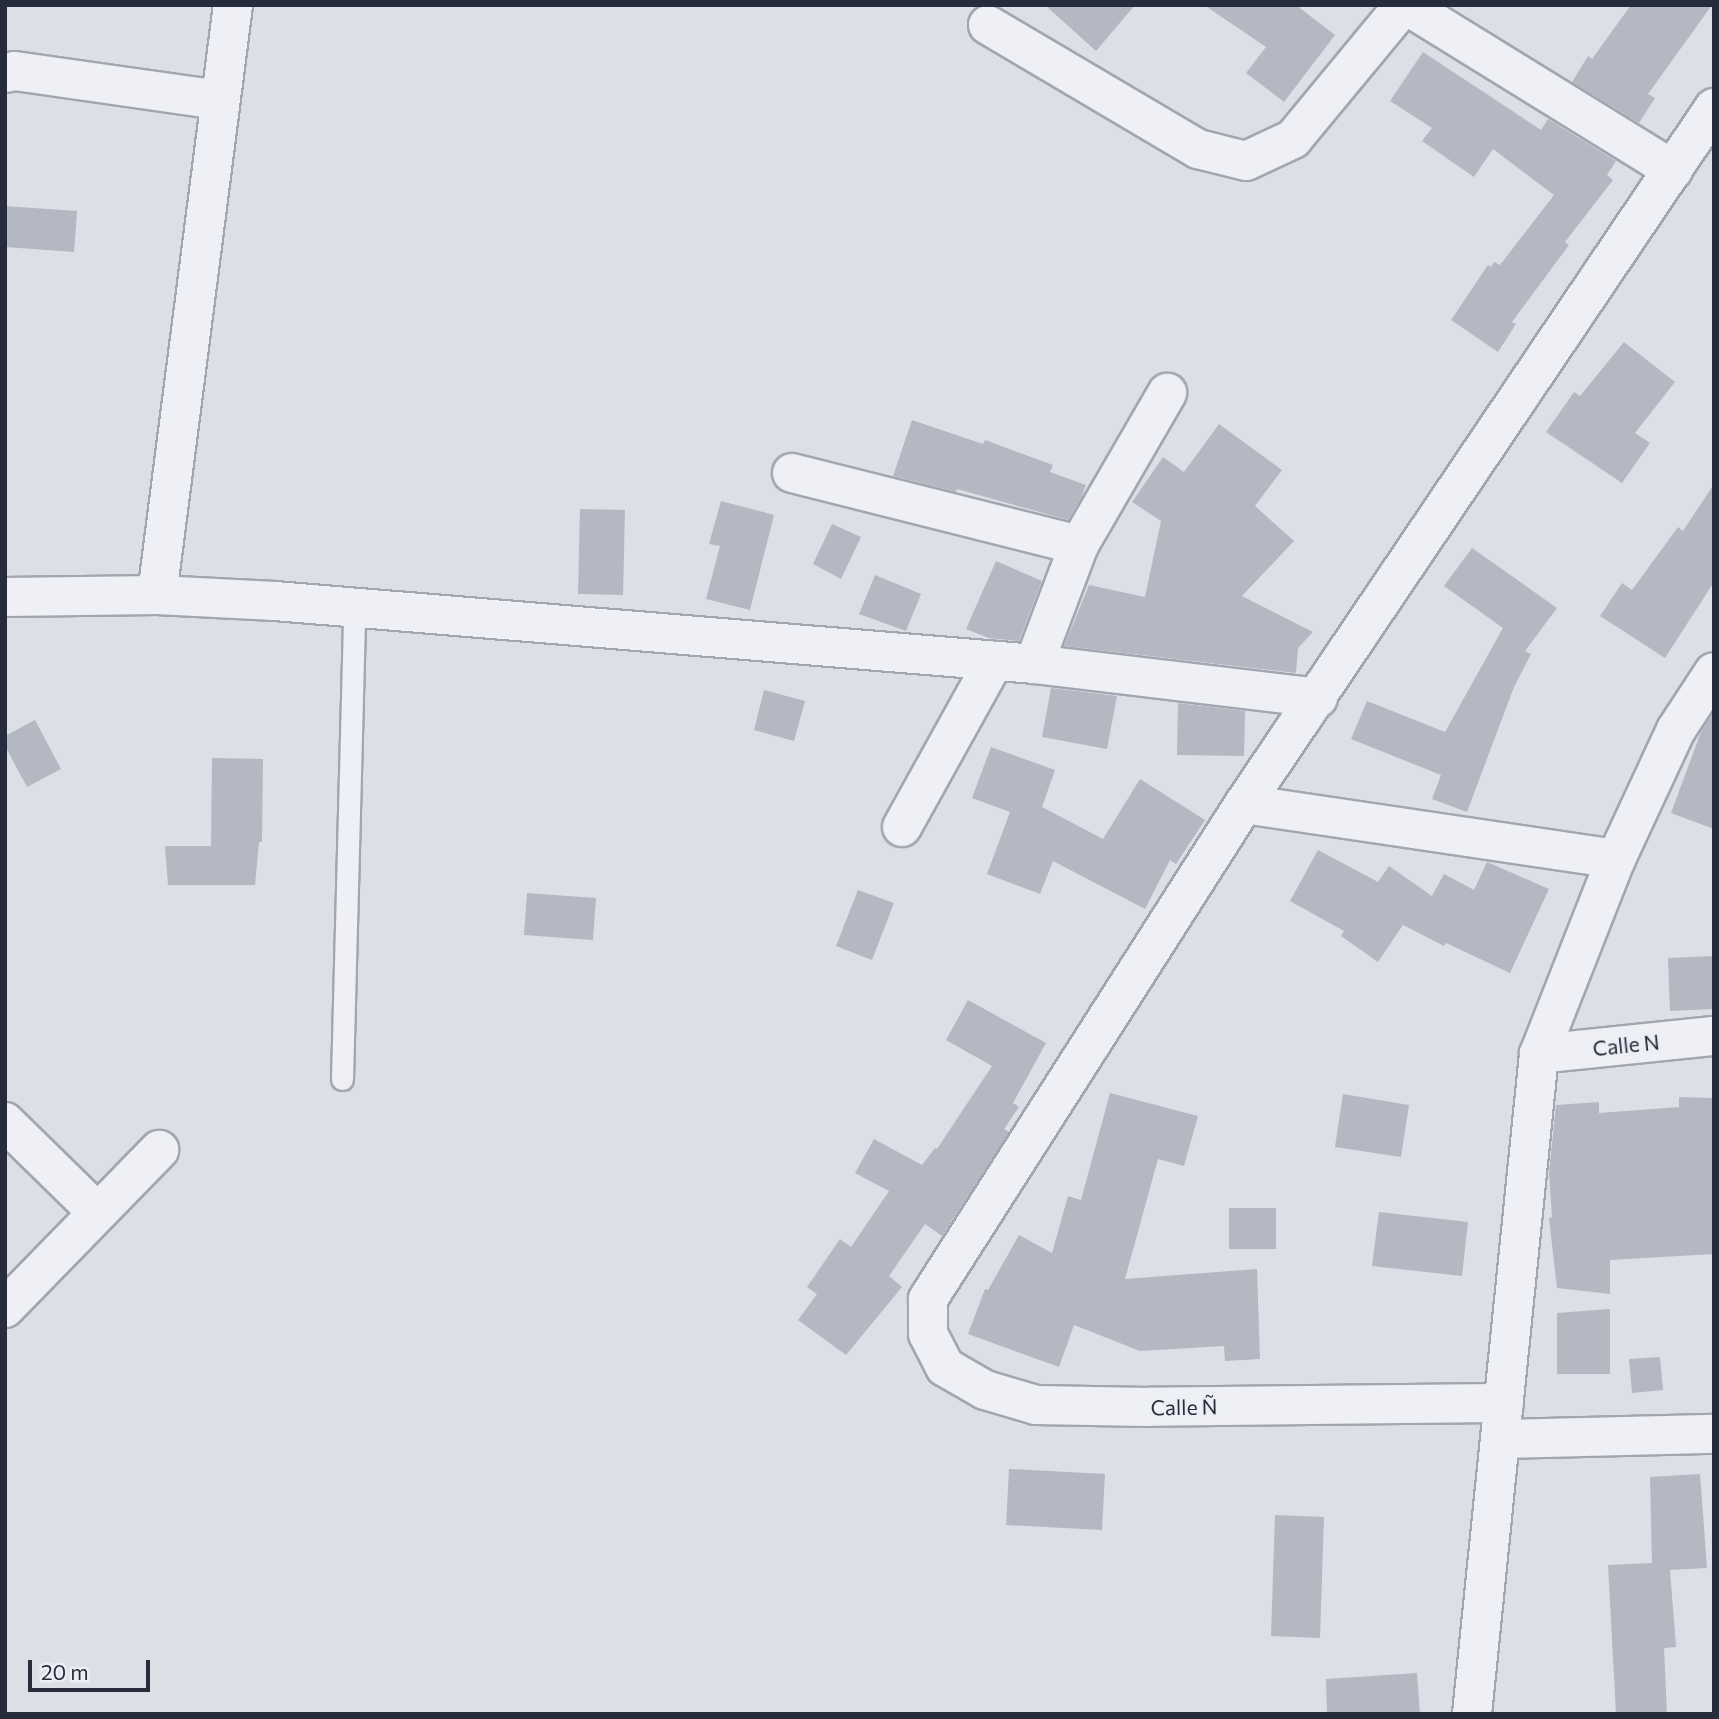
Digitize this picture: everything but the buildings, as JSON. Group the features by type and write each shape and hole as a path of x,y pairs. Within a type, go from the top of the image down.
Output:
{"street":[{"path":"157,595 233,5"},
{"path":"988,24 1198,149 1246,161 1293,139 1405,5 1673,170"},
{"path":"5,72 15,71 220,100"},
{"path":"1616,859 1244,804 1714,108"},
{"path":"1034,664 1079,545 1167,393"},
{"path":"792,473 1079,545"},
{"path":"5,597 157,595 354,608 1034,664 1318,698"},
{"path":"902,827 994,661"},
{"path":"1472,1714 1539,1054 1616,859 1676,730 1714,672"},
{"path":"1676,730 1714,728"},
{"name":"Calle Ñ","path":"1244,804 928,1299 928,1334 945,1367 985,1390 1036,1405 1503,1421 1714,1433"},
{"name":"Calle N","path":"1539,1054 1714,1036"},
{"path":"5,1122 97,1212"},
{"path":"5,1308 159,1150"}],"lane":[{"path":"342,1079 354,608"}]}
